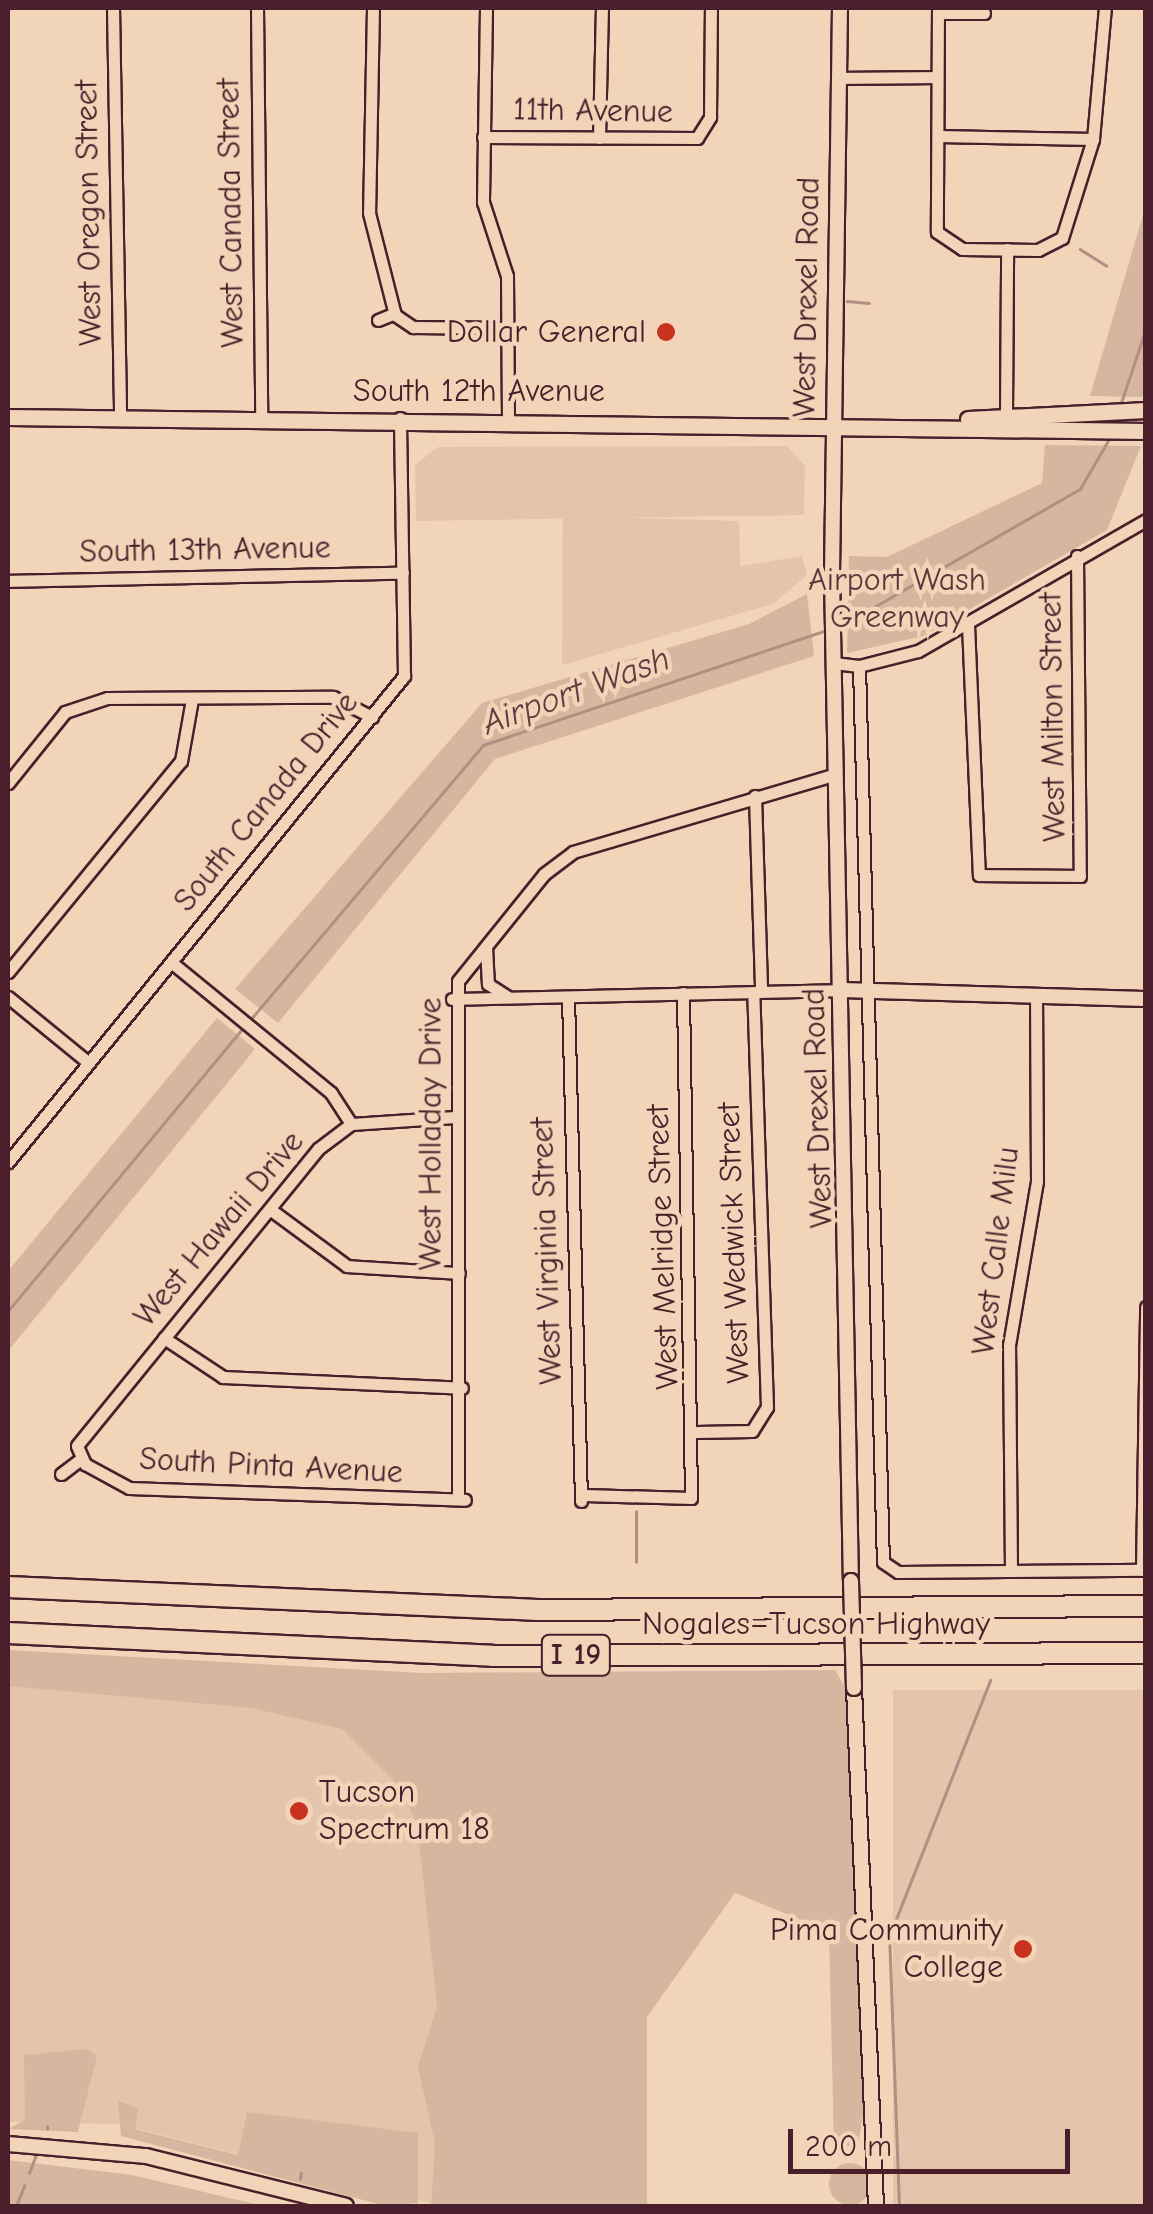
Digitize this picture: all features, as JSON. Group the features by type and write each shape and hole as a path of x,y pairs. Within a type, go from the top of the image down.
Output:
{"highway":[{"name":"Nogales–Tucson Highway","path":"8,1587 538,1610 1146,1606"},
{"name":"Nogales–Tucson Highway","path":"8,1633 492,1656 1146,1653"}],"main road":[{"name":"South 12th Avenue","path":"950,422 1006,412 1141,410"},
{"name":"South 12th Avenue","path":"8,417 950,422 1146,431"}],"street":[{"name":"West Oregon Street","path":"113,8 120,417"},
{"name":"West Canada Street","path":"257,8 261,418"},
{"path":"372,8 370,224 397,317"},
{"path":"486,8 484,213 507,276 508,418"},
{"path":"599,138 602,8"},
{"name":"11th Avenue","path":"483,136 704,135 711,8"},
{"name":"West Drexel Road","path":"840,8 832,612 854,1688 876,2206"},
{"path":"984,14 938,10 939,241 1007,249 1048,249 1062,238 1093,139 1105,8"},
{"path":"838,78 937,77"},
{"path":"938,136 1093,139"},
{"path":"1006,412 1007,249"},
{"path":"378,320 397,317 508,328"},
{"name":"South Canada Drive","path":"8,1162 404,676 400,418"},
{"path":"834,663 859,666 968,625 1077,556 1146,520"},
{"name":"West Milton Street","path":"968,625 975,880 1084,880 1077,556"},
{"name":"South 13th Avenue","path":"8,581 403,573"},
{"name":"West Drexel Road","path":"859,666 887,1568 1011,1570"},
{"path":"8,783 65,712 107,698 333,697 372,717"},
{"path":"8,972 181,761 192,699"},
{"name":"West Holladay Drive","path":"462,1497 452,1000 488,941 573,852 836,774"},
{"name":"West Wedwick Street","path":"696,1432 764,1430 755,796"},
{"path":"488,941 488,984 512,999"},
{"path":"171,962 331,1093 351,1124"},
{"path":"452,1000 840,990 868,996 1146,999"},
{"name":"West Melridge Street","path":"682,993 695,1501"},
{"name":"West Virginia Street","path":"568,996 583,1498 695,1501"},
{"path":"8,997 89,1063"},
{"name":"West Calle Milu","path":"1011,1570 1009,1345 1037,1181 1036,998"},
{"name":"West Hawaii Drive","path":"80,1458 81,1436 271,1210 351,1124 455,1117"},
{"path":"271,1210 347,1266 459,1273"},
{"path":"1011,1570 1144,1570 1146,1307"},
{"path":"164,1338 223,1377 462,1388"},
{"path":"61,1474 80,1458"},
{"name":"South Pinta Avenue","path":"80,1458 130,1488 444,1502 462,1497"},
{"path":"8,2144 146,2156 346,2206"}],"shaded area":[{"path":"787,446 805,466 804,515 416,521 415,465 438,447"},
{"path":"563,516 739,521 740,566 802,556 807,575 773,604 562,665"},
{"path":"8,1673 134,1681 437,1743 442,2206 119,2124 8,2122"},
{"name":"Pima Community College","path":"893,1690 1145,1690 1145,2206 893,2206"}],"green space":[{"path":"1145,208 1142,397 1090,396"},
{"name":"Airport Wash Greenway","path":"1045,445 1141,446 1107,530 923,636 847,653 849,556 887,557 1042,483"},
{"name":"Airport Wash Greenway","path":"807,594 814,656 495,759 278,1023 235,989 482,703 749,624"},
{"path":"217,1018 255,1049 8,1351 8,1271"},
{"path":"8,1650 423,1673 835,1670 847,1691 865,2103 858,2145 834,2148 829,1931 735,1893 647,2017 647,2206 431,2206 435,2144 418,2067 437,2006 417,1823 397,1784 342,1729 252,1708 8,1686"},
{"path":"87,2049 97,2056 78,2132 8,2129 25,2120 24,2055"},
{"path":"118,2101 138,2108 135,2129 238,2155 247,2112 418,2133 418,2203 386,2206 121,2136"},
{"path":"8,2160 132,2175 263,2206 8,2206"},
{"path":"850,2163 865,2169 871,2184 865,2199 850,2205 835,2199 829,2184 835,2169"}],"waterway":[{"path":"1080,249 1106,265"},
{"path":"847,301 869,303"},
{"name":"Airport Wash","path":"1121,403 1146,328"},
{"name":"Airport Wash","path":"839,627 1080,489 1109,439"},
{"name":"Airport Wash","path":"250,1020 483,745 826,630"},
{"name":"Airport Wash","path":"8,1311 245,1026"},
{"path":"636,1512 636,1562"},
{"path":"899,2206 889,1937 990,1680"},
{"path":"29,2173 36,2155"},
{"path":"300,2179 301,2173"},
{"path":"16,2206 24,2186"}],"place":[{"name":"Dollar General","path":"666,332"},
{"name":"Tucson Spectrum 18","path":"299,1811"},
{"name":"Pima Community College","path":"1023,1949"}]}
